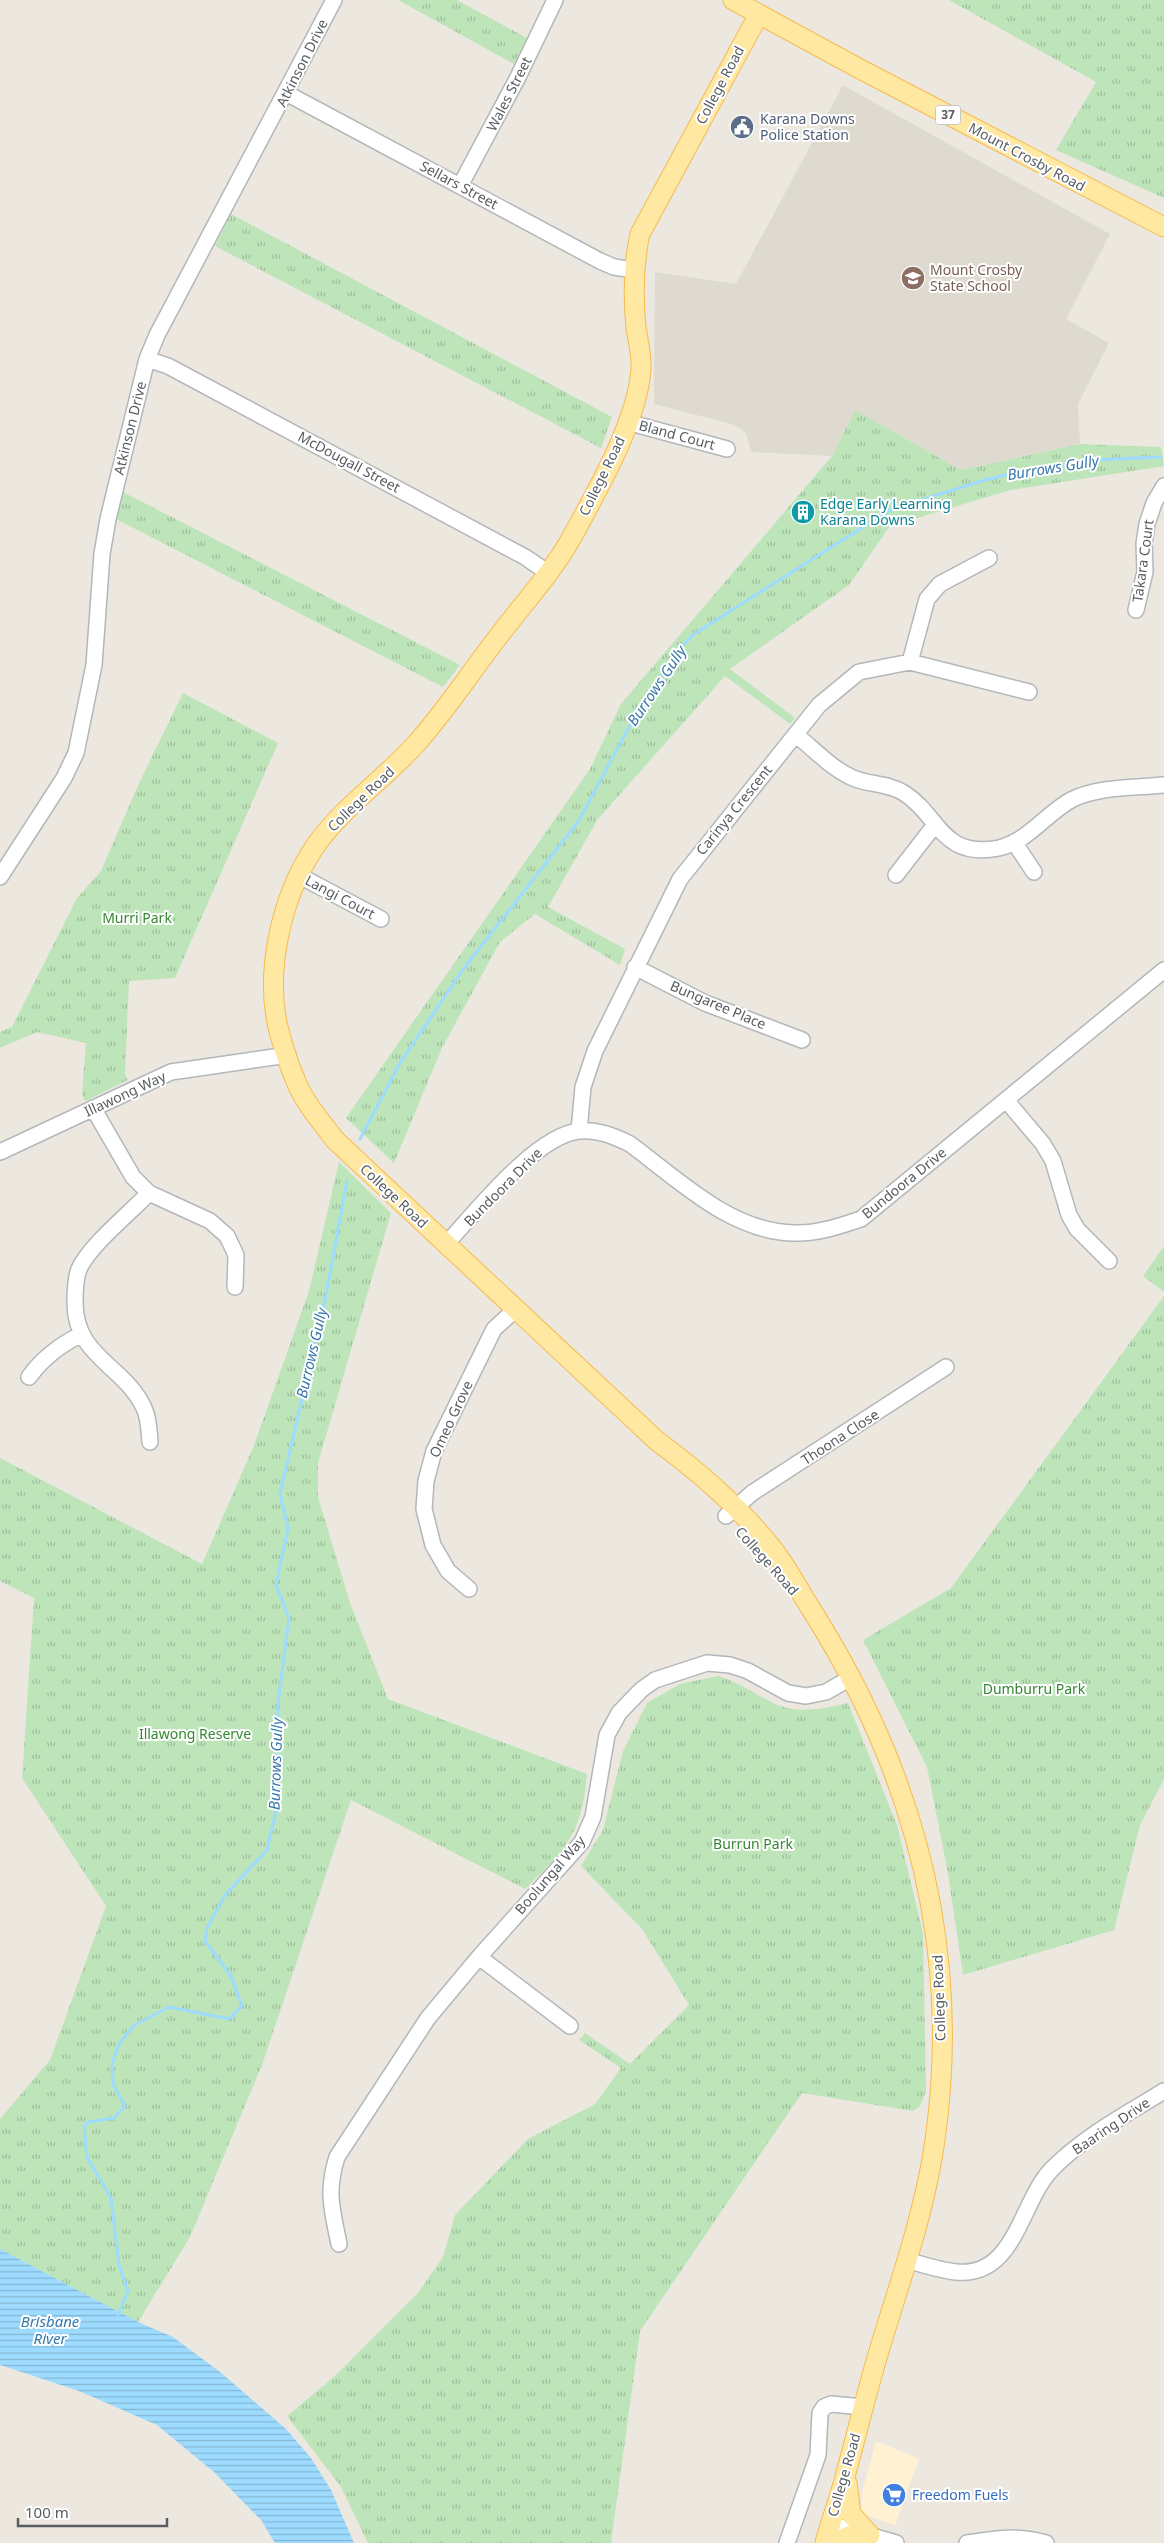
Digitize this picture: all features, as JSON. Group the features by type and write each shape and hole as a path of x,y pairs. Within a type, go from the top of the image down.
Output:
{"main road":[{"name":"Mount Crosby Road","path":"733,0 886,83 1164,226"},
{"name":"College Road","path":"759,14 640,234 634,270 636,324 641,365 639,386 627,422 579,524 548,572 417,742 388,774 346,810 317,844 298,875 281,921 275,966 275,1004 279,1034 288,1055 295,1081 312,1110 335,1140 657,1441 700,1473 730,1512 767,1542 789,1570 852,1677 902,1790 918,1845 938,1952 942,2001 937,2116 928,2178 907,2260 825,2543"},
{"path":"847,2471 851,2514 870,2535"},
{"path":"834,2543 850,2536 870,2535"}],"street":[{"name":"Atkinson Drive","path":"0,877 64,778 76,753 94,665 102,554 108,519 147,359 174,302 334,0"},
{"name":"Wales Street","path":"460,186 517,79 555,0"},
{"name":"Sellars Street","path":"286,93 600,261 614,267 634,270"},
{"name":"McDougall Street","path":"147,359 168,366 212,389 517,552 548,572"},
{"name":"Bland Court","path":"627,422 727,449"},
{"name":"Takara Court","path":"1136,610 1144,572 1144,544 1147,524 1154,503 1164,486"},
{"path":"910,662 927,600 940,584 990,558"},
{"name":"Carinya Crescent","path":"578,1131 586,1076 635,967 680,879 704,846 819,705 859,672 910,662 1029,692"},
{"path":"796,735 840,771 852,778 893,788 904,794 920,806 934,826 949,840 969,848 985,849 1014,842 1073,799 1096,792 1164,785"},
{"path":"896,875 934,826"},
{"path":"1014,842 1034,872"},
{"name":"Langi Court","path":"298,875 381,919"},
{"name":"Bungaree Place","path":"635,967 706,1003 802,1040"},
{"name":"Bundoora Drive","path":"446,1244 526,1160 548,1143 578,1131 597,1132 614,1136 630,1144 722,1211 752,1226 770,1232 796,1234 823,1230 861,1219 1164,970"},
{"name":"Illawong Way","path":"0,1152 171,1072 288,1055"},
{"path":"1006,1100 1043,1144 1053,1162 1069,1215 1077,1229 1109,1261"},
{"path":"93,1108 133,1177 149,1193 210,1221 228,1236 236,1255 235,1287"},
{"path":"149,1193 94,1249 79,1269 74,1290 75,1313 80,1335 96,1355 131,1389 144,1408 150,1442"},
{"name":"Omeo Grove","path":"469,1589 448,1571 433,1545 424,1509 426,1481 434,1451 494,1329 516,1309"},
{"path":"29,1377 38,1365 68,1341 80,1335"},
{"name":"Thoona Close","path":"730,1512 752,1493 946,1367"},
{"name":"Boolungal Way","path":"339,2244 329,2196 331,2176 338,2157 428,2018 479,1957 582,1842 593,1817 607,1735 619,1713 641,1690 655,1680 708,1663 730,1665 748,1671 788,1693 806,1696 826,1692 852,1677"},
{"path":"479,1957 570,2026"},
{"name":"Baaring Drive","path":"907,2260 958,2272 985,2266 999,2258 1010,2244 1028,2206 1050,2172 1086,2140 1164,2091"},
{"path":"787,2543 818,2454 820,2412 824,2407 831,2404 863,2407"},
{"path":"830,2524 896,2543"},
{"path":"967,2543 997,2538 1023,2537 1046,2543"}],"shaded area":[{"name":"Mount Crosby State School","path":"843,85 1110,234 1066,319 1109,343 1078,404 1080,444 961,470 855,410 832,456 751,452 746,433 735,425 654,404 655,272 736,284"},
{"path":"876,2441 919,2459 895,2525 865,2515 861,2510 862,2493"}],"green space":[{"path":"398,0 457,0 527,38 514,64"},
{"path":"949,0 1164,0 1164,198 1056,150 1096,82"},
{"path":"231,214 612,417 601,448 215,246"},
{"path":"855,410 961,470 1080,444 1161,447 1164,466 1011,490 890,526 849,585 730,669 795,718 790,724 725,676 598,819 548,907 625,949 620,965 535,914 500,942 442,1048 394,1163 346,1118 590,769 621,704 832,456"},
{"path":"121,491 460,665 443,687 116,519"},
{"name":"Murri Park","path":"183,693 278,743 175,978 129,981 125,1074 128,1080 85,1101 82,1094 86,1043 37,1032 0,1048 0,1032 12,1027 77,898 101,871 140,781"},
{"name":"Illawong Reserve","path":"339,1162 391,1213 318,1463 318,1497 350,1603 388,1699 587,1774 585,1795 581,1812 570,1839 551,1863 525,1889 351,1800 262,2065 190,2237 138,2322 0,2249 0,2119 50,2060 106,1906 22,1778 34,1598 0,1581 0,1458 202,1564 253,1448 309,1291"},
{"path":"1164,1246 1164,1292 1143,1276"},
{"name":"Dumburru Park","path":"1164,1296 1164,1779 1140,1825 1114,1930 963,1975 948,1873 927,1767 863,1640 951,1588"},
{"name":"Burrun Park","path":"718,1676 739,1684 780,1706 799,1710 819,1709 848,1703 897,1825 923,1933 926,2091 920,2106 913,2111 802,2093 640,2331 611,2543 368,2543 341,2487 287,2416 335,2376 418,2293 443,2257 455,2215 528,2139 595,2104 621,2068 579,2040 585,2033 630,2064 689,2005 642,1929 581,1866 603,1830 623,1751 647,1703 680,1684"}],"water":[{"name":"Brisbane River","path":"0,2249 138,2322 173,2337 220,2372 286,2429 311,2458 331,2490 354,2543 275,2543 261,2520 215,2473 157,2425 79,2391 0,2365"}],"waterway":[{"name":"Burrows Gully","path":"360,1139 400,1063 464,968 578,822 637,712 680,648 694,634 890,510 981,481 1026,470 1095,460 1161,457"},
{"name":"Burrows Gully","path":"118,2315 128,2291 119,2265 111,2198 87,2157 84,2127 88,2122 114,2118 125,2106 113,2084 112,2064 119,2044 133,2026 169,2007 229,2019 242,2006 231,1976 205,1941 207,1928 225,1895 267,1850 278,1802 278,1703 289,1618 276,1585 288,1528 280,1494 326,1295 347,1181"}],"place":[{"name":"Karana Downs Police Station","path":"742,127"},
{"name":"Mount Crosby State School","path":"913,278"},
{"name":"Edge Early Learning Karana Downs","path":"803,512"},
{"name":"Freedom Fuels","path":"894,2495"}]}
